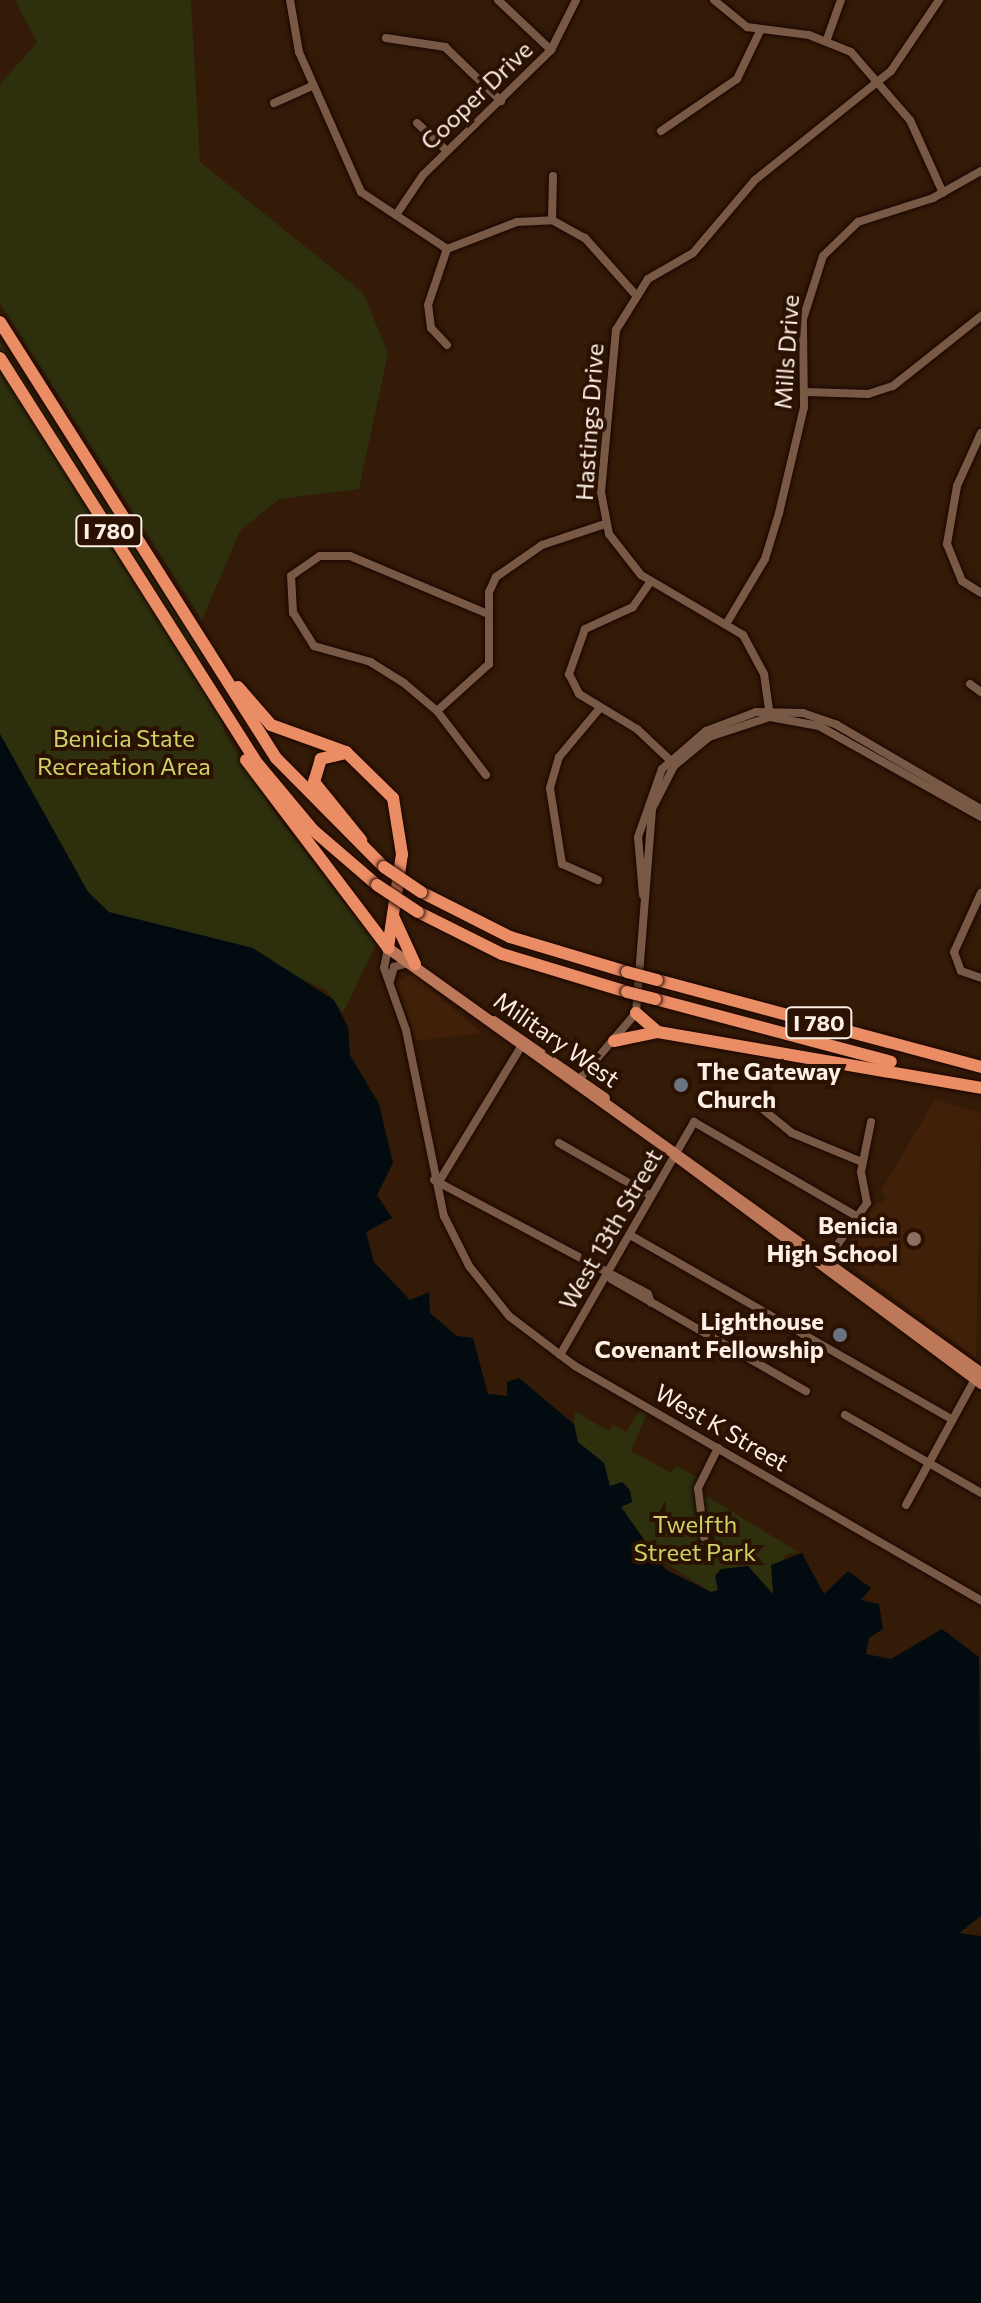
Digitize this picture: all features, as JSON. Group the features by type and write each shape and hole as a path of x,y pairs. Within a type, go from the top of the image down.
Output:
{"highway":[{"name":"I 780","path":"0,322 184,615 295,782 384,867 421,892 510,937 627,972 981,1067"},
{"name":"I 780","path":"0,358 218,703 284,799 377,885 418,912 502,954 627,992 981,1087"},
{"path":"184,615 271,725 352,756 377,775 399,810 402,854 388,948"},
{"path":"218,703 265,790 388,948"},
{"path":"352,756 321,759 314,782 384,867"},
{"path":"393,916 415,964"},
{"path":"636,1013 658,1032"},
{"path":"614,1041 658,1032 981,1087"}],"main road":[{"name":"Military West","path":"388,948 415,964 979,1377"}],"street":[{"path":"290,0 290,23 352,183 447,249"},
{"path":"498,0 551,50"},
{"name":"Cooper Drive","path":"396,215 447,151 551,50 576,0"},
{"path":"714,0 760,31 827,39 878,82 910,120 943,193"},
{"path":"827,39 841,0"},
{"path":"447,249 517,222 552,220 585,238 634,293 693,253 755,180 878,82 939,0"},
{"path":"661,131 737,79 760,31"},
{"path":"386,38 445,47 501,101"},
{"path":"274,103 312,86"},
{"path":"417,123 447,151"},
{"name":"Mills Drive","path":"728,621 771,545 806,392 803,319 829,246 866,218 943,193 981,171"},
{"path":"552,220 553,176"},
{"path":"447,249 428,317 447,345"},
{"name":"Hastings Drive","path":"634,293 614,339 605,524 624,560 651,581 728,621 754,649 770,714"},
{"path":"806,392 868,394 893,386 981,316"},
{"path":"981,433 957,486 947,544 956,573 981,593"},
{"path":"437,711 489,664 488,614 496,577 513,562 605,524"},
{"path":"486,775 437,711 371,662 314,646 293,613 291,576 320,556 350,556 488,614"},
{"path":"651,581 633,607 590,625 575,644 571,680 600,708 672,763"},
{"path":"970,684 981,692"},
{"path":"598,880 562,864 550,788 559,757 600,708"},
{"path":"770,714 833,731 981,817"},
{"path":"577,1083 636,1013 648,932 638,837 651,789 672,763 720,723 770,714 837,725 981,809"},
{"path":"981,893 954,952 961,971 981,978"},
{"name":"West K Street","path":"388,948 390,986 407,1034 437,1180 476,1276 516,1322 560,1355 981,1600"},
{"path":"390,986 397,964 415,964"},
{"path":"522,1045 437,1180 609,1278 648,1294 651,1303 806,1391"},
{"path":"760,1107 792,1133 862,1162"},
{"name":"West 13th Street","path":"560,1355 609,1278 694,1122 853,1214"},
{"path":"825,1262 853,1214 867,1203 862,1162 871,1122"},
{"path":"559,1143 651,1196"},
{"path":"630,1235 951,1419"},
{"path":"906,1505 926,1461 979,1377"},
{"path":"845,1415 981,1493"},
{"path":"704,1537 698,1488 718,1448"}],"shaded area":[{"path":"0,734 88,892 109,912 253,948 334,1000 348,1027 350,1055 379,1104 393,1163 377,1195 392,1218 366,1232 374,1262 410,1300 429,1292 430,1313 457,1336 473,1338 488,1394 507,1396 507,1382 519,1378 574,1424 578,1442 604,1463 610,1486 622,1482 630,1490 632,1502 621,1507 665,1569 711,1592 718,1590 715,1576 721,1569 748,1566 773,1594 771,1565 802,1553 824,1594 848,1571 871,1588 861,1600 879,1604 883,1629 869,1638 866,1654 891,1659 942,1629 979,1657 981,1916 959,1933 981,1936 981,2303 0,2303"},
{"path":"412,973 482,1033 415,1041 396,983"},
{"name":"Benicia High School","path":"935,1099 981,1113 976,1358 838,1256 865,1211 888,1198 881,1191"}],"green space":[{"path":"15,0 191,0 200,162 363,293 388,353 359,489 279,499 240,531 202,620 0,303 0,84 37,43"},
{"name":"Benicia State Recreation Area","path":"0,342 198,647 226,735 270,807 376,944 343,1013 326,990 208,937 109,913 88,892 0,734"},
{"name":"Twelfth Street Park","path":"640,1410 647,1414 631,1451 671,1473 676,1466 697,1477 702,1493 798,1552 785,1555 773,1594 748,1566 721,1569 719,1590 711,1592 652,1555 610,1488 604,1463 578,1442 574,1424 575,1411 608,1431 613,1425 626,1432"}],"place":[{"name":"The Gateway Church","path":"681,1085"},
{"name":"Benicia High School","path":"914,1239"},
{"name":"Lighthouse Covenant Fellowship","path":"840,1335"}]}
